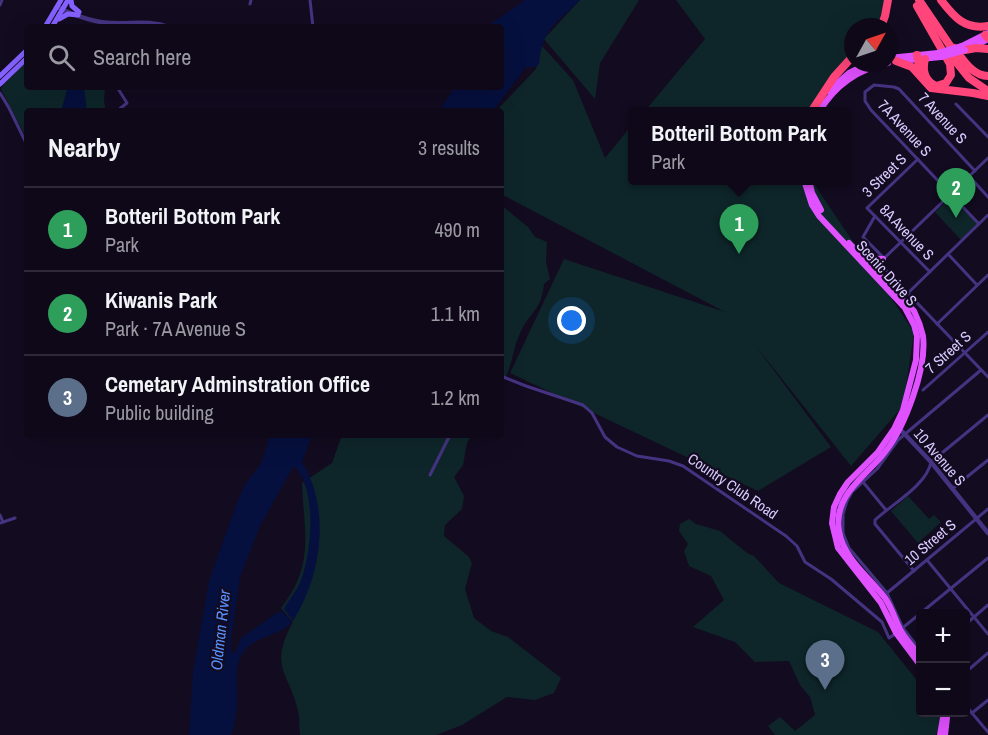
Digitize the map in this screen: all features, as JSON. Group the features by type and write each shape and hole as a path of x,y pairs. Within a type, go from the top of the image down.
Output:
{"highway":[{"path":"884,18 888,0"},
{"path":"941,0 963,23 974,27 988,26"},
{"path":"916,2 969,67 981,76 988,76"},
{"path":"916,2 950,64 949,80 942,85 931,84 920,58"},
{"path":"916,2 957,65 969,78 988,91"},
{"path":"932,19 964,66 988,85"},
{"path":"963,48 988,49"},
{"path":"920,58 922,80"},
{"path":"898,63 912,67 927,86 936,90 988,96"},
{"path":"815,107 844,66"}],"main road":[{"path":"63,3 72,6 79,14"},
{"path":"54,24 63,3"},
{"path":"47,24 63,3"},
{"path":"55,24 68,14 79,14"},
{"path":"898,60 939,55 963,48 987,36"},
{"path":"1,77 24,57"},
{"path":"1,77 24,57"},
{"path":"815,107 835,84 851,72"},
{"path":"822,107 833,92 862,72"},
{"name":"Scenic Drive S","path":"806,185 812,205 819,216 878,264 914,325 917,336 916,360 900,430 848,482 834,507 832,524 838,548 916,650"},
{"name":"Scenic Drive S","path":"810,185 822,212 864,257 878,264"},
{"path":"864,257 878,264"},
{"name":"Scenic Drive S","path":"900,630 920,663"},
{"path":"940,735 945,717"},
{"path":"945,735 946,717"}],"street":[{"path":"0,5 2,0"},
{"path":"310,0 313,24"},
{"path":"63,3 79,14 110,24"},
{"path":"136,24 149,22 157,24"},
{"name":"7 Avenue S","path":"865,99 865,92 873,86 891,86 899,89 975,171"},
{"path":"119,90 127,103 121,108"},
{"path":"0,93 24,139"},
{"name":"7A Avenue S","path":"865,99 882,123 979,224"},
{"path":"956,104 988,137"},
{"path":"988,158 878,264 988,377"},
{"name":"3 Street S","path":"867,208 918,159"},
{"path":"969,176 988,197"},
{"name":"8A Avenue S","path":"867,208 930,272"},
{"path":"907,294 988,215"},
{"name":"3 Street S","path":"875,216 863,237 878,264"},
{"path":"948,254 977,285"},
{"path":"937,324 988,275"},
{"name":"7 Street S","path":"923,390 988,332"},
{"path":"900,430 981,370"},
{"name":"Country Club Road","path":"504,377 586,407 605,437 625,451 640,457 676,463 695,473 789,539 806,562 831,579 878,618 884,625 889,638 900,630"},
{"path":"914,571 875,524 876,519 921,482 931,462 988,415"},
{"name":"10 Avenue S","path":"900,430 931,462 988,533"},
{"name":"Scenic Drive S","path":"900,430 898,440 877,469 852,492 847,501 843,514 843,533 849,548 887,594 900,630 916,645"},
{"path":"430,475 448,438"},
{"path":"952,489 988,460"},
{"path":"863,482 886,510"},
{"name":"10 Street S","path":"887,594 988,509"},
{"path":"0,515 2,523 15,518"},
{"path":"900,630 988,558"},
{"path":"927,560 988,634"},
{"path":"970,620 988,605"},
{"path":"970,668 988,652"},
{"path":"972,714 988,700"},
{"path":"970,711 988,732"}],"green space":[{"path":"580,0 639,0 600,63 595,99 544,39"},
{"path":"676,0 885,0 883,18 844,18 844,65 820,107 648,107 705,39"},
{"path":"541,45 573,80 605,158 628,130 628,185 815,185 914,332 903,406 851,466 755,345 831,447 758,491 510,373 564,259 725,312 504,196 504,108 499,108 536,69"},
{"path":"24,64 24,90 105,90 105,108 24,108 24,134 1,89"},
{"path":"951,197 977,224 961,240 935,212"},
{"path":"504,207 528,227 535,237 547,242 546,262 550,279 544,284 539,304 519,336 504,380"},
{"path":"341,438 470,438 463,465 454,477 464,496 462,509 445,525 444,536 469,557 472,563 465,589 474,618 491,631 508,637 561,678 554,693 535,700 507,697 462,725 436,735 300,735 298,711 281,660 286,637 293,622 281,608 292,592 303,563 305,533 302,483 332,463"},
{"path":"908,496 929,519 934,515 941,522 918,543 891,511"},
{"path":"689,519 696,524 720,531 754,556 779,583 878,632 916,679 916,717 940,717 936,735 775,735 768,726 780,717 795,731 815,715 810,697 800,685 789,661 755,662 735,642 693,627 724,600 711,576 689,566 684,551 688,544 679,531 680,524"}],"water":[{"path":"525,0 580,0 547,34 539,64 535,67 526,67 495,108 441,108 453,90 504,90 504,24 490,24"},
{"path":"67,90 84,90 87,108 62,108"},
{"name":"Oldman River","path":"269,438 311,438 302,462 311,480 320,521 316,563 311,583 293,621 284,609 299,584 305,568 310,522 307,491 302,478 293,467 260,526 240,577 230,648 233,654 235,653 241,638 282,611 292,622 287,627 255,642 244,651 237,669 236,715 231,735 189,735 193,672 209,581 238,500 246,483 261,464"}],"place":[{"name":"Kiwanis Park","path":"956,218"},
{"name":"Botteril Bottom Park","path":"739,254"},
{"name":"Cemetary Adminstration Office","path":"825,690"}]}
